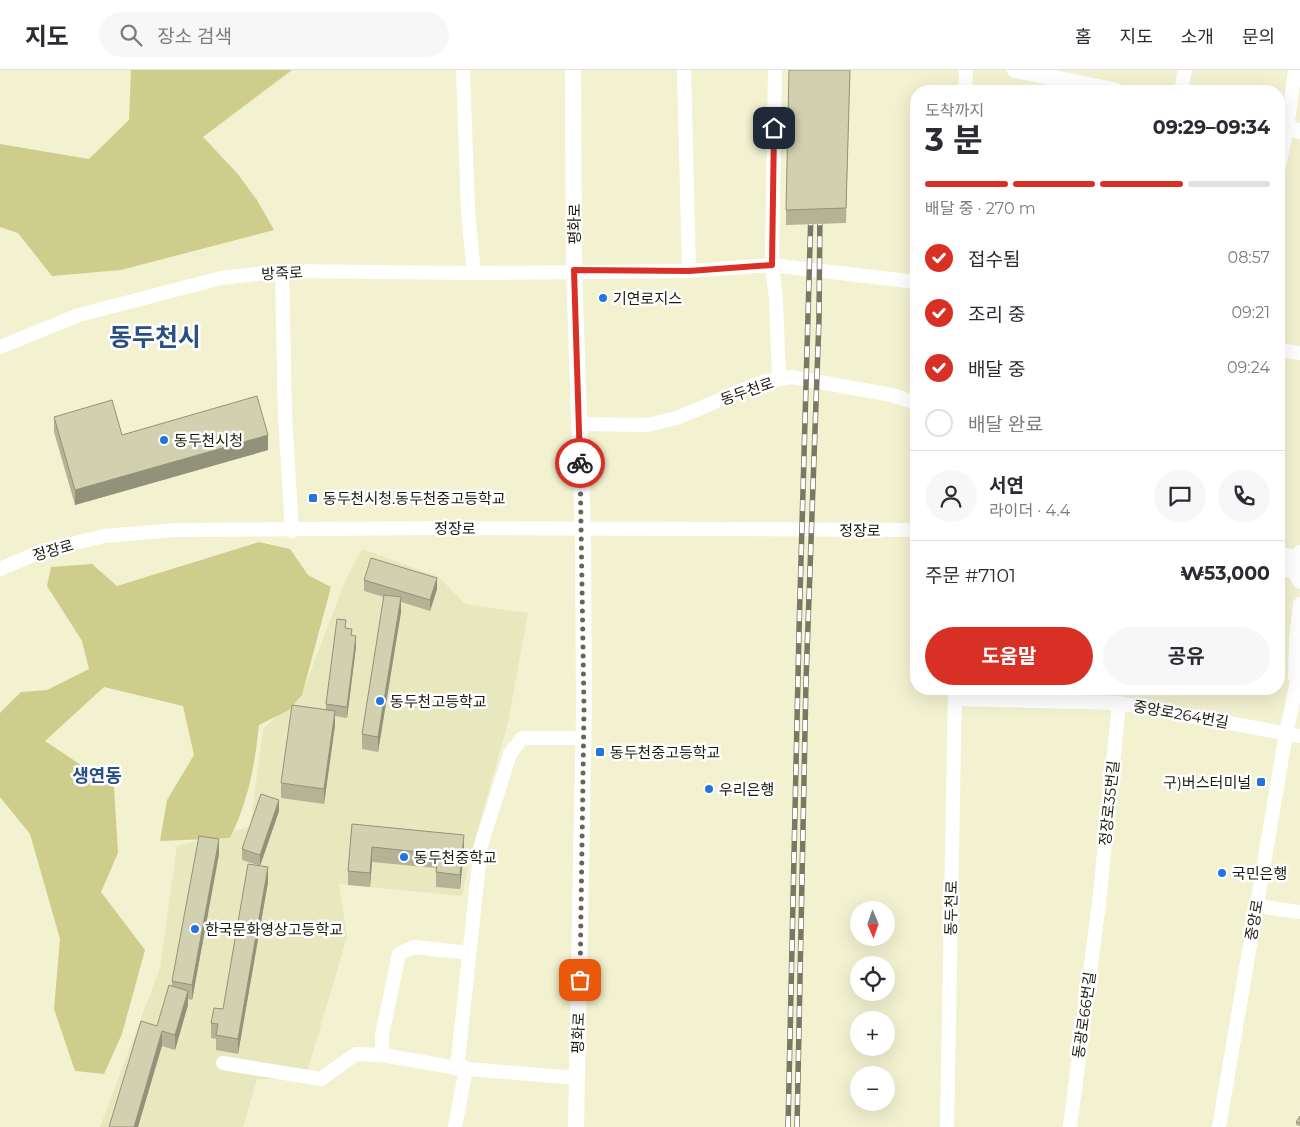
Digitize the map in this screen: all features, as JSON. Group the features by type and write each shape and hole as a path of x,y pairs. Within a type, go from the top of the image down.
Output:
{"main road":[{"name":"평화로","path":"573,70 574,270 583,530 584,738 576,1127"},
{"path":"1016,70 1089,85"}],"street":[{"path":"463,70 468,211 474,273"},
{"path":"684,70 689,271"},
{"path":"775,70 772,265 776,299 779,379"},
{"path":"965,85 966,70"},
{"path":"1182,85 1185,70"},
{"path":"1285,144 1289,129 1295,70"},
{"path":"772,265 910,281"},
{"name":"방죽로","path":"0,347 79,315 221,278 282,271 474,273 574,270 689,271 772,265"},
{"path":"282,271 284,418 292,531"},
{"path":"1285,351 1300,353"},
{"name":"동두천로","path":"578,424 647,425 677,418 762,382 792,377 892,395 910,401"},
{"name":"정장로","path":"0,569 42,551 104,536 175,530 292,531 440,528 910,530"},
{"path":"1285,554 1298,555 1297,577 1285,571"},
{"path":"1296,683 1294,673 1300,604"},
{"path":"1296,683 1300,668"},
{"name":"중앙로","path":"1219,1127 1257,906 1293,735 1296,683"},
{"name":"동두천로","path":"947,1127 955,695"},
{"name":"중앙로264번길","path":"973,695 1120,703 1293,735"},
{"name":"정장로35번길","path":"1099,903 1120,703"},
{"path":"455,1127 469,952 482,845 510,754 522,738 584,738"},
{"name":"동광로66번길","path":"1070,1127 1099,903"},
{"path":"1257,906 1300,912"},
{"path":"382,1056 382,1035 399,954 414,947 469,952"},
{"path":"223,1063 321,1079 356,1054 461,1068 577,1078"}],"shaded area":[{"path":"131,70 292,70 203,137 237,173 257,200 274,230 121,270 52,276 18,233 0,227 0,144 89,159 129,120"},
{"path":"259,542 290,549 308,575 331,587 302,695 289,710 259,725 250,783 242,811 230,838 160,841 167,800 194,755 183,706 104,687 45,741 114,787 118,853 101,892 145,950 122,1034 104,1074 75,1071 54,1009 60,939 30,834 0,797 0,713 21,692 47,690 89,669 82,641 47,586 51,567 92,564 117,586"},
{"path":"362,549 439,577 465,604 528,613 508,723 472,851 462,896 339,884 347,937 305,1079 257,1079 243,1127 100,1127 160,968 177,846 250,827 263,729 303,691 346,579"}],"building":[{"path":"789,70 850,70 846,208 786,210"},
{"path":"257,396 268,435 75,490 54,417 112,400 122,435"},
{"path":"371,558 437,578 430,600 364,580"},
{"path":"384,595 401,597 378,737 362,734"},
{"path":"337,619 346,620 345,628 352,629 351,635 356,636 347,707 326,704"},
{"path":"292,705 335,711 324,789 281,783"},
{"path":"261,794 279,800 260,855 242,849"},
{"path":"352,824 464,835 460,875 436,872 438,854 372,847 370,873 348,871"},
{"path":"199,836 219,839 192,985 172,981"},
{"path":"248,864 268,867 238,1039 216,1035 218,1024 211,1023 214,1008 223,1009"},
{"path":"169,985 188,991 175,1035 162,1031 134,1127 109,1127 141,1021 157,1026"}],"railway":[{"path":"788,1127 811,210"},
{"path":"797,1127 806,681 819,319 820,210"}],"way so far":[{"path":"580,463 583,530 584,709 580,980"}],"place":[{"name":"기연로지스","path":"603,298"},
{"name":"동두천시청","path":"164,440"},
{"name":"동두천시청.동두천중고등학교","path":"313,498"},
{"name":"동두천고등학교","path":"380,701"},
{"name":"동두천중고등학교","path":"600,752"},
{"name":"구)버스터미널","path":"1261,782"},
{"name":"우리은행","path":"709,789"},
{"name":"동두천중학교","path":"404,857"},
{"name":"국민은행","path":"1222,873"},
{"name":"한국문화영상고등학교","path":"195,929"}],"district":[{"name":"동두천시","path":"155,337"},
{"name":"생연동","path":"97,776"}],"route":[{"path":"580,463 574,270 689,271 772,265 774,128"}]}
